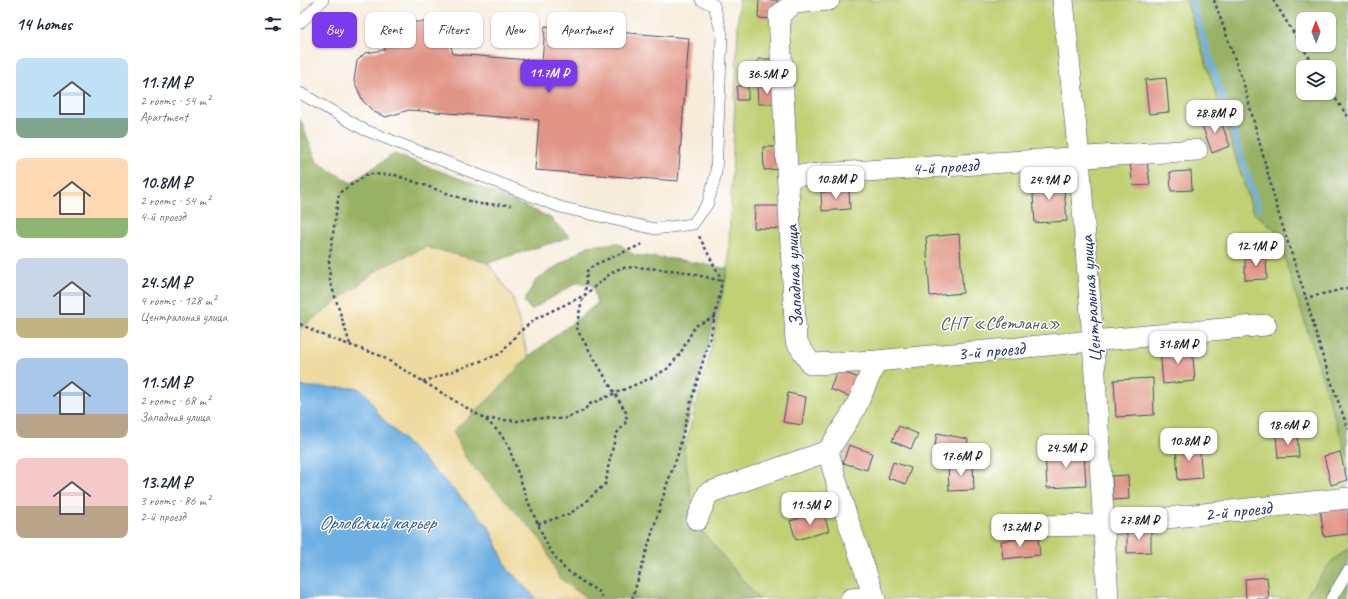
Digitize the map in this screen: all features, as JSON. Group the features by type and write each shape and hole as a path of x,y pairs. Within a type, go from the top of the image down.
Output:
{"street":[{"name":"Западная улица","path":"811,364 796,341 779,15 794,3 829,0"},
{"name":"Центральная улица","path":"1063,0 1079,158 1093,341 1108,599"},
{"name":"4-й проезд","path":"788,176 1197,150"},
{"name":"3-й проезд","path":"811,364 876,361 1266,325"},
{"path":"697,520 708,493 828,451 855,409 876,361"},
{"path":"828,451 845,512 874,598 851,599"},
{"name":"2-й проезд","path":"1032,526 1103,525 1348,498"}],"lane":[{"path":"300,23 323,0"},
{"path":"300,93 365,130 560,207 655,229 693,224 708,203 716,173 722,35 714,5 701,0"},
{"path":"1331,599 1348,571"}],"path":[{"path":"1214,0 1244,85 1279,215 1306,298 1324,361 1348,429"},
{"path":"1273,0 1310,60"},
{"path":"1336,99 1348,117"},
{"path":"350,344 330,282 329,261 339,193 368,174 395,175 478,204 515,205"},
{"path":"632,599 667,484 678,454 715,317 722,281 693,224"},
{"path":"538,524 569,514 581,506 606,483 616,434 624,424 626,414 621,403 614,394 576,328 584,295 587,271 594,265 651,240"},
{"path":"423,382 500,354 519,332 537,318 584,295 611,273 620,268 635,267 680,271 722,281"},
{"path":"1306,298 1348,288"},
{"path":"485,419 517,421 537,418 564,419 583,411 590,404 651,378 667,369 680,354 695,326 715,317"},
{"path":"300,324 327,337 381,356 485,419 499,432 508,445 529,504 549,549 564,568 599,592 604,599"}],"green space":[{"name":"СНТ «Светлана»","path":"739,0 1186,0 1253,212 1276,231 1348,459 1348,549 1332,561 1303,599 644,599 709,357 728,269"},
{"path":"1186,0 1348,0 1348,459 1276,231 1253,212"},
{"path":"300,119 317,162 351,183 394,154 474,184 549,217 570,237 488,263 426,247 381,268 300,329"},
{"path":"618,243 634,255 681,260 728,269 683,440 695,523 759,599 588,599 559,578 541,540 466,459 453,431 489,399 528,357 597,304 593,285 576,283 531,310 524,301 536,280 588,246"},
{"path":"1348,549 1348,599 1303,599 1332,561"}],"sand":[{"path":"426,247 488,263 513,298 528,357 489,399 453,431 466,459 541,540 559,578 588,599 536,599 507,568 488,525 378,414 368,396 300,386 300,329 381,268"}],"water":[{"name":"Орловский карьер","path":"300,386 358,388 368,396 378,414 488,525 507,568 536,599 300,599"}],"building":[{"path":"759,0 777,0 776,19 758,18"},
{"path":"416,22 424,22 424,48 452,48 453,54 542,61 545,26 547,26 547,48 626,48 626,33 689,38 678,181 535,170 539,120 409,110 386,117 374,112 363,101 354,81 357,61 365,53 384,50 384,48 416,48"},
{"path":"758,59 776,59 776,75 758,75"},
{"path":"1166,78 1169,112 1149,114 1145,80"},
{"path":"737,86 748,86 748,100 737,100"},
{"path":"757,86 776,86 777,104 758,104"},
{"path":"1219,116 1230,146 1212,153 1201,122"},
{"path":"763,147 780,147 781,169 764,170"},
{"path":"1147,161 1150,185 1133,186 1130,163"},
{"path":"1191,171 1192,190 1171,191 1170,172"},
{"path":"1063,178 1067,221 1035,223 1032,181"},
{"path":"849,190 850,209 822,211 821,192"},
{"path":"755,206 783,206 782,229 754,228"},
{"path":"959,234 963,293 930,296 926,237"},
{"path":"1245,255 1266,255 1267,279 1245,280"},
{"path":"1192,346 1195,381 1163,384 1160,349"},
{"path":"838,370 861,379 853,398 830,389"},
{"path":"1153,378 1154,415 1116,417 1114,380"},
{"path":"788,393 806,397 802,425 783,422"},
{"path":"899,426 918,434 911,449 892,441"},
{"path":"937,433 968,439 966,451 935,445"},
{"path":"1297,434 1299,457 1278,458 1276,436"},
{"path":"1199,443 1202,478 1178,480 1176,445"},
{"path":"849,445 872,453 867,470 843,463"},
{"path":"1084,450 1086,486 1047,488 1045,452"},
{"path":"1340,452 1347,480 1331,485 1324,456"},
{"path":"893,462 911,468 906,484 888,478"},
{"path":"973,463 974,490 949,491 948,464"},
{"path":"1128,475 1129,499 1113,500 1112,476"},
{"path":"1348,504 1348,534 1324,537 1320,508"},
{"path":"823,511 829,531 796,540 790,521"},
{"path":"1127,530 1151,530 1151,552 1127,553"},
{"path":"1038,537 1040,555 1003,559 1001,541"},
{"path":"1267,577 1269,599 1246,599 1245,579"}],"waterway":[{"path":"1191,0 1258,209"}]}
